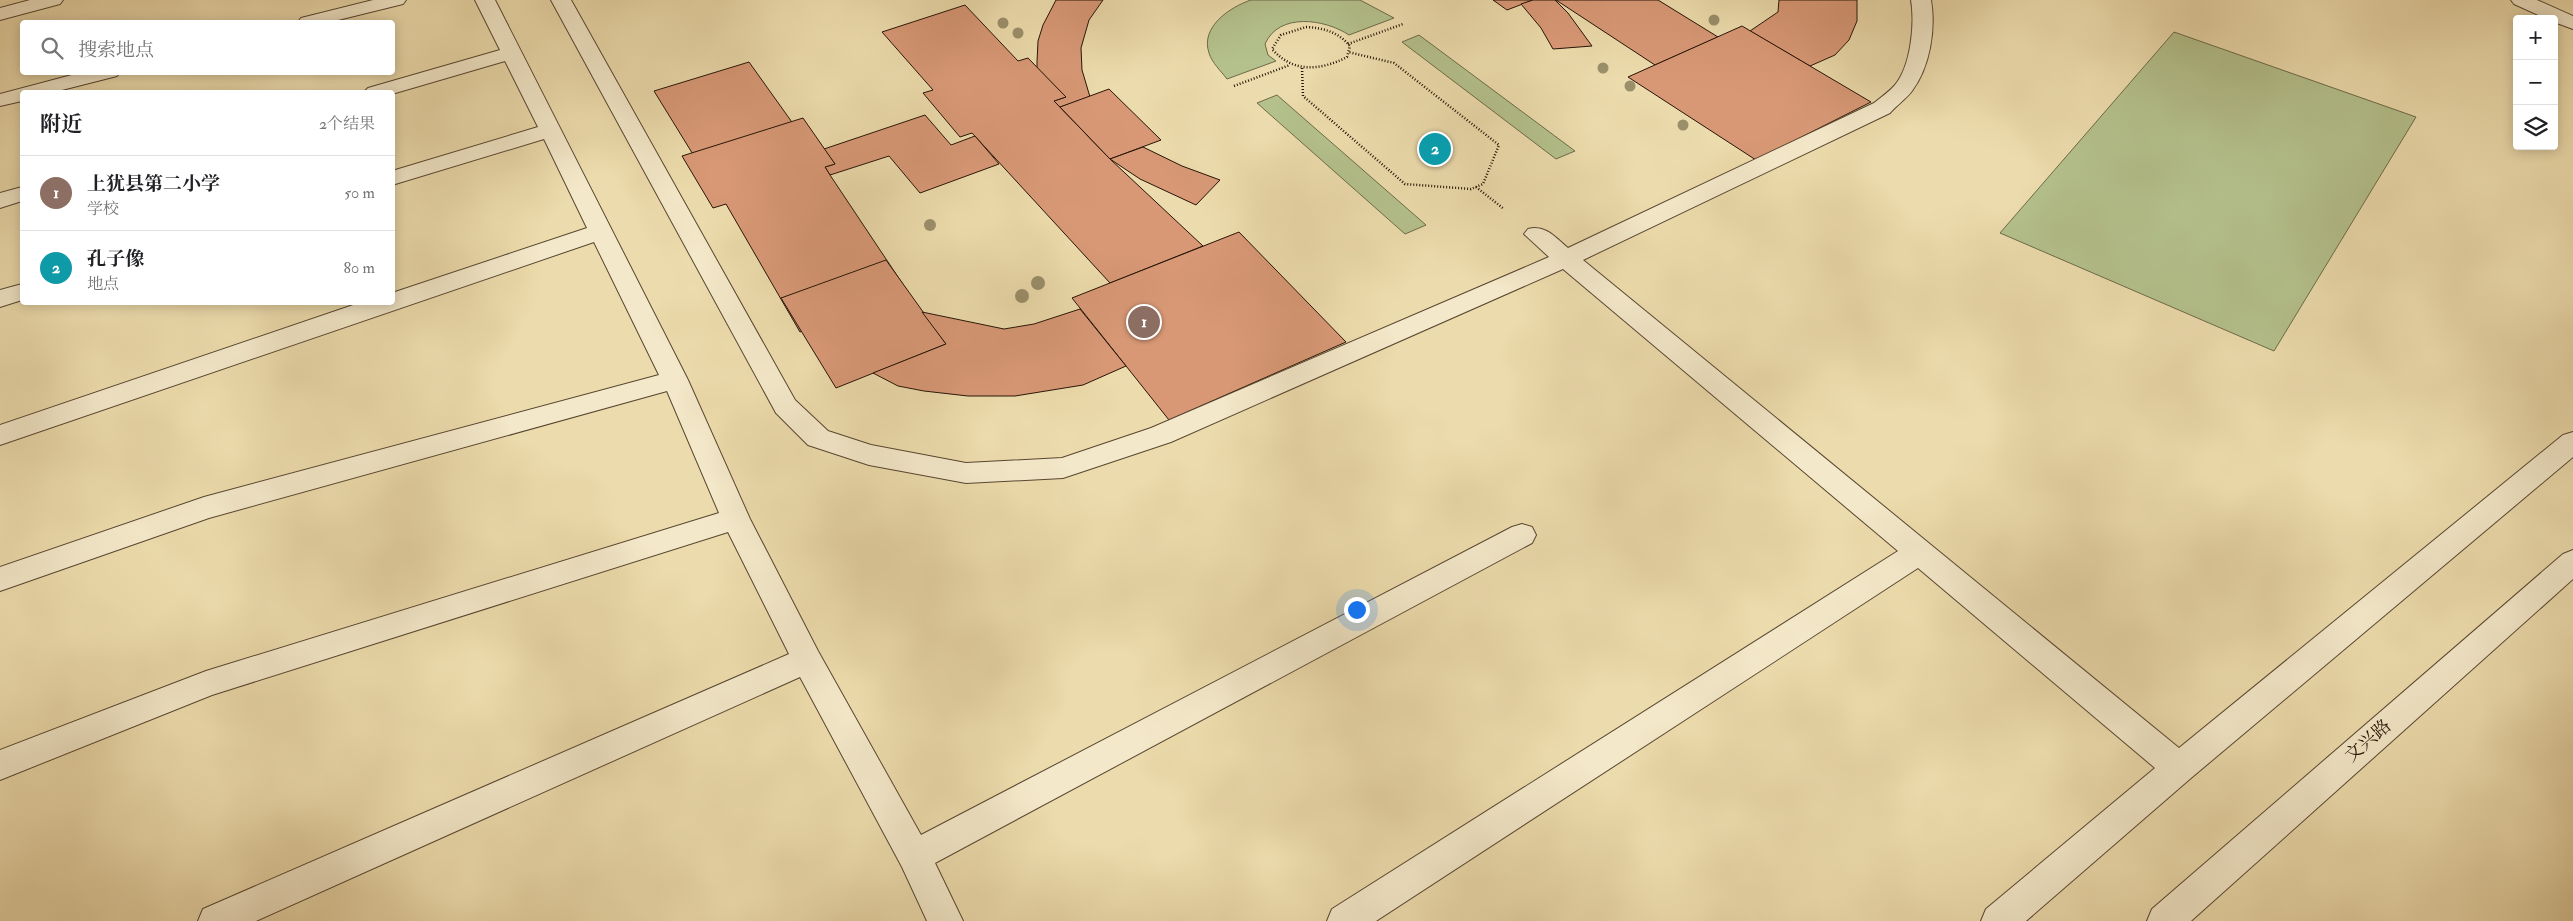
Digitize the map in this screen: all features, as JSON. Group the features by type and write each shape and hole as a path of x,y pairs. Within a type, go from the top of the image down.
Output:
{"street":[{"path":"0,14 53,0"},
{"path":"316,20 396,0"},
{"path":"486,0 675,380 736,519 807,660 914,856 945,921"},
{"path":"561,0 785,406 818,438 869,455 966,473 1063,468 1160,435 1566,259 1882,108 1906,84 1918,55 1922,20 1921,0"},
{"path":"2521,0 2573,23"},
{"path":"382,90 512,53"},
{"path":"39,90 98,75"},
{"path":"0,100 20,95"},
{"path":"395,177 550,130"},
{"path":"0,200 20,195"},
{"path":"395,301 601,231"},
{"path":"1536,234 2179,768"},
{"path":"0,299 20,293"},
{"path":"0,435 383,305"},
{"path":"0,579 204,508 675,380"},
{"path":"1999,921 2179,768 2573,442"},
{"path":"0,765 206,684 736,519"},
{"path":"914,856 1522,535"},
{"path":"1345,921 1919,552"},
{"name":"文兴路","path":"2165,921 2573,562"},
{"path":"216,921 807,660"}],"path":[{"path":"1348,44 1403,24"},
{"path":"1306,27 1326,28 1342,36 1348,44 1347,57 1334,65 1314,69 1290,65 1279,59 1272,49 1276,38 1289,30 1306,27"},
{"path":"1302,68 1303,96 1405,184 1471,189 1483,184 1499,145 1394,62 1348,52"},
{"path":"1234,86 1290,65"}],"green space":[{"path":"1251,0 1360,0 1394,18 1349,35 1339,29 1316,22 1291,23 1281,27 1272,34 1265,44 1268,55 1276,61 1227,79 1210,57 1207,44 1209,35 1219,19 1226,13"},
{"path":"2174,32 2416,117 2274,351 2000,233"},
{"path":"1419,35 1575,151 1556,159 1402,42"},
{"path":"1277,95 1426,225 1405,234 1257,103"}],"building":[{"path":"1056,0 1103,0 1089,20 1081,48 1082,70 1090,97 1060,107 1054,101 1066,97 1037,68 1038,41 1043,25"},
{"path":"1493,0 1533,0 1507,10"},
{"path":"1533,0 1555,0 1568,13 1592,46 1553,49 1541,28 1521,4"},
{"path":"1556,0 1658,0 1718,37 1655,65"},
{"path":"1779,0 1857,0 1857,21 1849,40 1835,55 1810,66 1750,31 1778,12"},
{"path":"965,5 1018,61 1028,58 1066,97 1054,101 1110,159 1203,246 1110,283 972,133 960,137 923,93 933,90 882,32"},
{"path":"1742,26 1871,102 1756,160 1628,77"},
{"path":"749,62 794,125 694,156 654,91"},
{"path":"1109,89 1161,140 1110,159 1060,107"},
{"path":"925,115 951,145 975,136 999,164 920,193 889,156 830,175 825,167 835,164 824,149"},
{"path":"803,118 835,164 825,167 908,292 800,332 726,204 713,208 682,156"},
{"path":"1143,147 1182,166 1220,180 1196,205 1140,179 1110,159"},
{"path":"1239,232 1346,342 1169,420 1072,298"},
{"path":"886,260 946,344 836,388 781,298"},
{"path":"1080,309 1126,366 1083,385 1015,396 968,396 898,386 873,373 946,344 922,312 1004,329 1034,324"}],"place":[{"name":"孔子像","path":"1435,149"},
{"name":"上犹县第二小学","path":"1144,322"}]}
